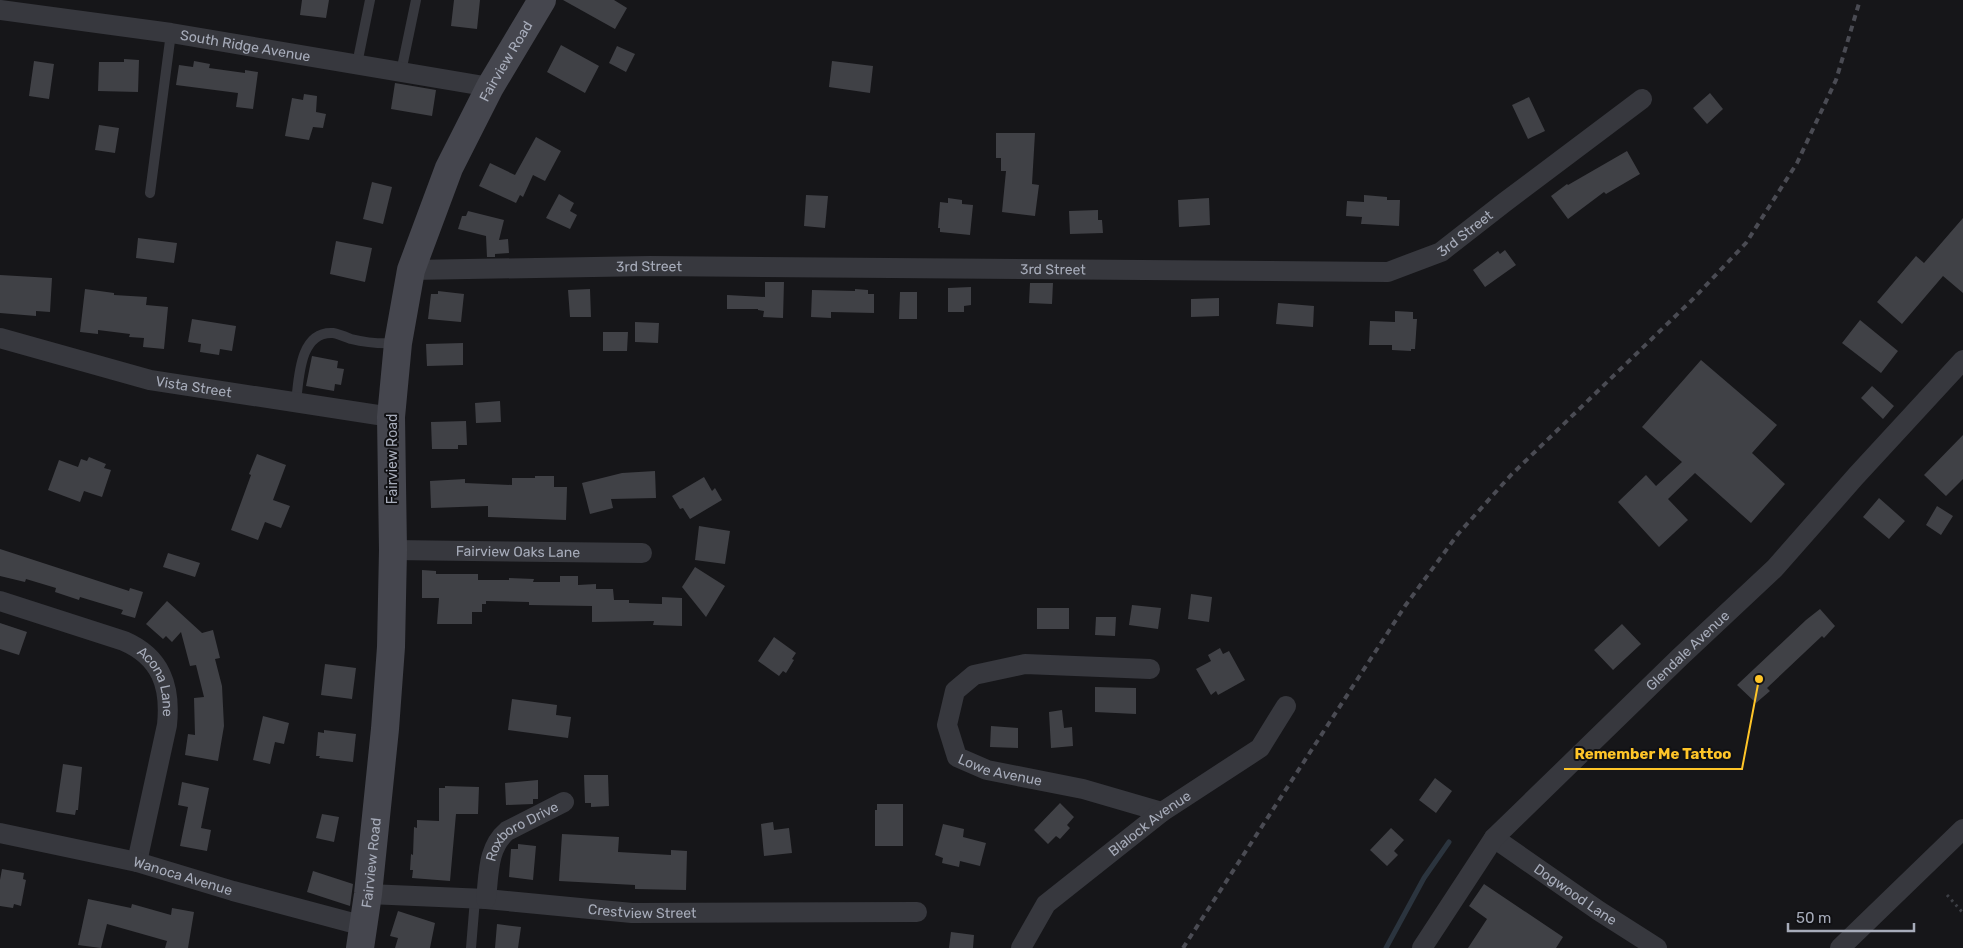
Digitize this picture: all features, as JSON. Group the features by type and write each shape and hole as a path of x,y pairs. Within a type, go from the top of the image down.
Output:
{"main road":[{"name":"Fairview Road","path":"362,937 385,729 391,647 393,550 391,417 398,343 411,270 449,168 490,87 542,0"}],"street":[{"name":"South Ridge Avenue","path":"0,10 171,33 490,87"},
{"name":"3rd Street","path":"411,270 660,266 1388,272 1440,252 1642,99"},
{"name":"Vista Street","path":"0,338 150,380 391,417"},
{"name":"Glendale Avenue","path":"1422,948 1494,838 1680,657 1775,568 1856,476 1963,360"},
{"name":"Fairview Oaks Lane","path":"393,550 642,552"},
{"name":"Acona Lane","path":"0,601 124,641 137,647 149,656 163,679 167,694 168,717 137,862"},
{"name":"Lowe Avenue","path":"1150,669 1025,664 974,675 955,691 947,725 957,757 988,770 1083,789 1162,812"},
{"name":"Blalock Avenue","path":"1021,948 1046,904 1162,812 1260,748 1286,706"},
{"name":"Roxboro Drive","path":"481,899 491,855 500,837 507,830 564,802"},
{"path":"1840,948 1963,830"},
{"name":"Wanoca Avenue","path":"0,833 137,862 233,891 362,937"},
{"name":"Dogwood Lane","path":"1494,838 1599,911 1657,948"},
{"name":"Crestview Street","path":"368,894 481,899 632,913 917,912"}],"lane":[{"path":"357,64 370,0"},
{"path":"401,72 416,0"},
{"path":"150,193 171,33"},
{"path":"296,402 299,376 307,344 317,336 333,333 376,344 398,343"},
{"path":"471,948 481,899"}],"path":[{"path":"1947,895 1963,913"}],"building":[{"path":"302,0 329,0 326,18 300,15"},
{"path":"454,0 480,0 477,29 451,26"},
{"path":"563,0 614,0 627,8 615,29"},
{"path":"561,45 599,66 585,93 547,72"},
{"path":"617,46 635,54 626,72 609,63"},
{"path":"124,59 139,60 138,92 98,91 99,62 124,62"},
{"path":"34,61 54,64 49,99 29,96"},
{"path":"194,61 210,64 209,68 245,73 245,70 258,72 253,109 236,107 238,93 176,85 179,65 193,67"},
{"path":"832,61 873,66 870,93 829,87"},
{"path":"395,83 436,90 432,116 391,109"},
{"path":"1710,93 1723,109 1707,124 1693,108"},
{"path":"304,94 317,96 316,112 326,114 323,128 313,127 309,140 285,136 292,98 303,100"},
{"path":"1529,97 1545,131 1528,139 1512,105"},
{"path":"99,125 119,128 115,153 95,150"},
{"path":"996,133 1035,133 1032,184 1039,185 1035,216 1002,212 1006,171 1001,171 1001,158 996,158"},
{"path":"536,137 561,151 545,181 533,175 523,197 520,195 516,203 479,186 490,163 515,175"},
{"path":"1627,151 1640,174 1606,194 1604,192 1568,219 1551,196 1567,184"},
{"path":"372,182 392,187 383,224 363,219"},
{"path":"559,194 574,203 570,211 577,215 570,229 546,218"},
{"path":"806,195 828,196 825,228 804,226"},
{"path":"1364,195 1387,197 1387,200 1400,200 1399,226 1361,224 1362,217 1346,216 1347,201 1364,202"},
{"path":"948,198 962,200 962,204 973,205 970,235 940,232 940,228 938,228 940,202 948,203"},
{"path":"1209,198 1210,225 1179,227 1178,200"},
{"path":"1098,210 1098,220 1102,220 1103,233 1070,234 1069,211"},
{"path":"468,211 504,220 499,240 508,239 509,253 495,254 495,257 487,257 486,236 458,229 462,216 466,216"},
{"path":"1963,218 1963,293 1943,276 1902,324 1877,302 1916,256 1924,263"},
{"path":"138,238 177,243 174,263 136,258"},
{"path":"336,241 372,248 365,282 330,274"},
{"path":"1505,250 1516,265 1485,287 1473,270 1498,251 1500,254"},
{"path":"0,275 52,278 50,312 36,311 36,316 0,313"},
{"path":"765,282 784,282 783,318 763,317 764,311 758,309 727,309 727,295 765,297"},
{"path":"1030,283 1053,283 1052,304 1029,303"},
{"path":"971,287 971,305 964,306 964,312 948,312 948,288"},
{"path":"85,289 114,293 114,295 147,297 146,305 168,307 164,349 143,347 144,338 129,337 130,334 98,330 98,334 80,332"},
{"path":"590,289 591,317 570,317 568,290"},
{"path":"855,289 868,290 868,294 874,294 874,313 831,312 831,318 811,317 812,290 855,291"},
{"path":"438,291 464,294 461,322 428,319 431,294 438,294"},
{"path":"900,292 917,292 917,319 899,319"},
{"path":"1219,298 1219,316 1191,317 1191,299"},
{"path":"1278,303 1314,306 1313,327 1276,324"},
{"path":"1395,311 1413,312 1413,319 1417,319 1415,349 1411,349 1411,351 1392,350 1392,345 1369,345 1370,321 1395,322"},
{"path":"192,319 236,326 232,351 220,349 219,355 200,352 201,344 188,342"},
{"path":"1860,320 1898,351 1881,373 1842,343"},
{"path":"635,322 659,323 658,343 635,342"},
{"path":"603,332 628,332 627,351 603,351"},
{"path":"463,343 463,365 427,366 426,344"},
{"path":"312,356 338,361 337,368 344,369 341,385 335,384 334,391 306,386"},
{"path":"1701,360 1777,425 1752,453 1785,484 1751,523 1695,473 1668,499 1688,520 1659,547 1618,502 1646,475 1656,486 1682,462 1642,427"},
{"path":"1872,386 1894,406 1883,419 1861,398"},
{"path":"500,401 501,422 476,423 475,403"},
{"path":"466,421 467,445 458,445 458,449 432,449 431,422"},
{"path":"1963,435 1963,479 1946,496 1924,475"},
{"path":"257,454 286,465 273,500 290,506 281,528 265,522 258,540 231,530"},
{"path":"89,457 106,464 104,468 111,470 102,497 84,491 80,502 48,490 59,460 78,467 81,459 87,461"},
{"path":"655,471 656,498 611,499 613,508 590,514 582,483 622,473"},
{"path":"535,476 554,476 554,487 567,487 566,520 488,517 488,506 431,508 430,481 465,479 465,483 512,485 512,478 535,478"},
{"path":"704,477 712,491 715,488 722,500 690,519 683,508 680,509 672,496"},
{"path":"1879,498 1905,521 1889,539 1863,517"},
{"path":"1937,506 1953,516 1941,535 1926,525"},
{"path":"699,526 730,531 725,564 695,560"},
{"path":"0,549 129,591 130,588 143,592 135,618 121,614 123,610 80,597 79,600 55,592 56,588 26,579 25,582 0,576"},
{"path":"168,553 200,563 195,577 163,567"},
{"path":"695,567 725,586 706,617 682,587"},
{"path":"422,570 436,571 436,574 478,574 478,580 509,580 509,578 534,579 533,582 560,582 560,576 578,576 578,585 596,584 596,589 613,589 614,600 629,600 629,603 662,604 662,597 682,598 682,626 653,625 654,621 592,622 592,606 529,605 529,602 486,601 486,604 482,604 482,612 472,612 472,624 437,624 439,598 422,598"},
{"path":"1191,594 1212,597 1209,622 1188,619"},
{"path":"167,601 202,633 213,630 220,658 215,659 222,686 224,726 218,761 185,755 188,734 195,735 194,698 204,697 196,665 190,666 181,632 172,642 166,636 163,639 146,624"},
{"path":"1132,605 1161,608 1158,629 1129,625"},
{"path":"1037,608 1069,608 1069,629 1037,629"},
{"path":"1820,609 1835,626 1767,688 1770,691 1756,703 1737,685"},
{"path":"1096,617 1116,617 1115,636 1095,635"},
{"path":"0,623 27,632 19,655 0,649"},
{"path":"1622,624 1641,644 1613,670 1594,650"},
{"path":"774,637 796,653 786,673 783,671 779,676 758,661"},
{"path":"1220,648 1223,654 1229,651 1245,680 1218,695 1216,691 1211,695 1196,669 1211,661 1208,655"},
{"path":"325,664 356,668 352,699 321,695"},
{"path":"1095,687 1136,688 1136,714 1095,712"},
{"path":"512,699 557,705 556,715 571,717 568,738 508,730"},
{"path":"1062,710 1064,728 1072,727 1073,746 1051,748 1049,712"},
{"path":"263,716 289,723 284,744 275,742 270,764 253,760"},
{"path":"991,726 1018,728 1018,748 990,747"},
{"path":"324,730 356,734 353,762 316,756 318,732 324,733"},
{"path":"63,764 82,767 78,810 76,810 75,815 56,812"},
{"path":"584,775 608,775 609,806 591,807 591,803 585,803"},
{"path":"1435,778 1452,791 1436,813 1419,800"},
{"path":"538,780 538,799 533,799 533,804 506,805 505,783"},
{"path":"182,782 209,788 201,828 211,830 207,851 180,846 188,807 178,805"},
{"path":"445,786 479,787 478,814 456,814 450,881 412,878 413,870 410,870 411,854 413,855 414,827 417,828 417,820 439,821 439,788 445,788"},
{"path":"1060,803 1074,817 1067,825 1070,828 1060,839 1056,836 1048,844 1034,830"},
{"path":"877,804 903,804 903,846 875,846 875,810 877,810"},
{"path":"322,814 339,817 334,842 316,838"},
{"path":"773,822 774,830 789,828 792,853 764,856 761,824"},
{"path":"943,824 964,829 963,837 986,843 980,866 960,861 959,867 942,863 943,858 935,855"},
{"path":"1391,828 1404,840 1394,851 1398,855 1387,866 1370,850"},
{"path":"562,834 619,837 618,852 671,855 671,850 687,851 686,890 635,889 635,885 559,881"},
{"path":"518,844 536,846 533,880 509,877 511,849 518,849"},
{"path":"2,869 24,873 23,879 26,880 21,906 14,904 13,908 0,906"},
{"path":"313,871 353,884 350,906 307,892"},
{"path":"1484,884 1563,937 1556,948 1468,948 1487,919 1469,906"},
{"path":"88,899 131,908 132,904 171,915 172,908 194,912 188,948 165,948 167,941 107,924 101,948 78,945"},
{"path":"398,911 435,923 430,948 395,948 398,938 390,936"},
{"path":"497,924 521,927 518,948 495,948"},
{"path":"951,932 974,935 973,948 949,948"}],"waterway":[{"path":"1386,948 1424,878 1449,842"}],"railway":[{"path":"1183,948 1405,606 1458,534 1511,475 1693,299 1746,243 1797,163 1836,80 1860,0"}],"place":[{"name":"Remember Me Tattoo","path":"1759,679"}]}
